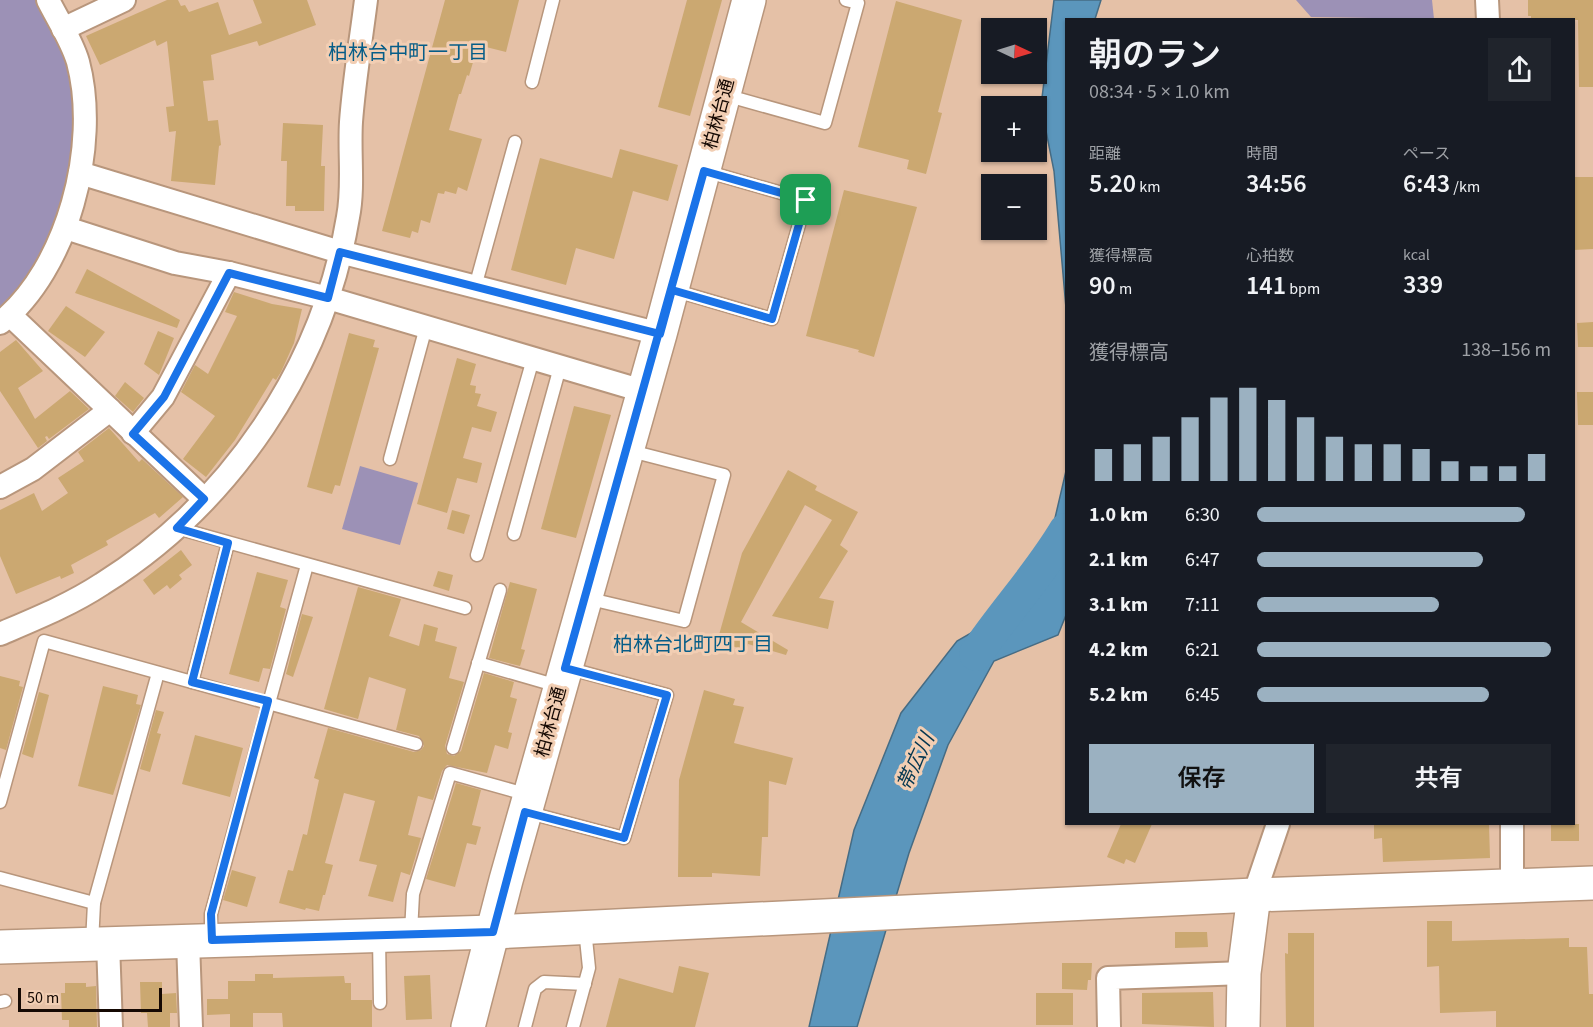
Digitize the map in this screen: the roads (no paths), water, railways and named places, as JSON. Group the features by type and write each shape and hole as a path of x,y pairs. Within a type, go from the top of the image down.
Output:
{"street":[{"path":"48,0 78,62 84,108 80,173 66,228 43,275 5,319 110,410 204,499"},
{"path":"63,29 124,0"},
{"path":"0,634 56,611 104,583 177,528 255,442 296,373 328,298 349,216 351,121 366,0"},
{"name":"柏林台通","path":"468,1027 563,677 660,334 749,0"},
{"path":"1487,0 1488,18"},
{"path":"80,173 340,252 660,334"},
{"path":"66,228 175,263 229,273 328,298 643,391"},
{"path":"133,434 164,397 229,273"},
{"path":"0,487 33,469 110,410"},
{"path":"1243,1027 1244,973 1254,895 1278,825"},
{"path":"1512,825 1512,884"},
{"path":"0,947 493,932 1254,895 1512,884 1593,883"},
{"path":"191,1027 200,940"},
{"path":"100,944 111,1027"},
{"path":"1109,1027 1108,978 1244,973"}],"lane":[{"path":"532,82 553,0"},
{"path":"724,94 825,123 858,3 846,0"},
{"path":"475,286 515,142"},
{"path":"672,290 772,319 806,200 704,171"},
{"path":"390,459 426,327"},
{"path":"477,555 533,358"},
{"path":"514,534 560,367"},
{"path":"585,598 684,621 724,476 626,450"},
{"path":"177,528 465,608"},
{"path":"192,682 228,543"},
{"path":"200,940 211,914 307,565"},
{"path":"453,748 500,590"},
{"path":"0,802 44,641 268,701 416,744"},
{"path":"411,935 413,894 450,773 624,838 667,695 478,663"},
{"path":"100,944 94,903 158,673"},
{"path":"0,878 94,903"},
{"path":"573,1027 589,968 585,928"},
{"path":"379,936 380,1003"},
{"path":"525,1027 535,989 544,982 585,984"}],"water":[{"path":"1054,0 1101,0 1095,18 1065,18 1065,297 1054,171 1047,136 1047,96 1042,96 1044,84 1047,84 1047,57"},
{"path":"1065,475 1065,618 1058,635 994,661 948,745 909,853 857,1027 809,1027 854,830 901,713 957,641 1037,595"}],"waterway":[{"name":"帯広川","path":"976,654 1065,532"}],"district":[{"name":"柏林台中町一丁目","path":"408,53"},
{"name":"柏林台北町四丁目","path":"693,645"}]}
